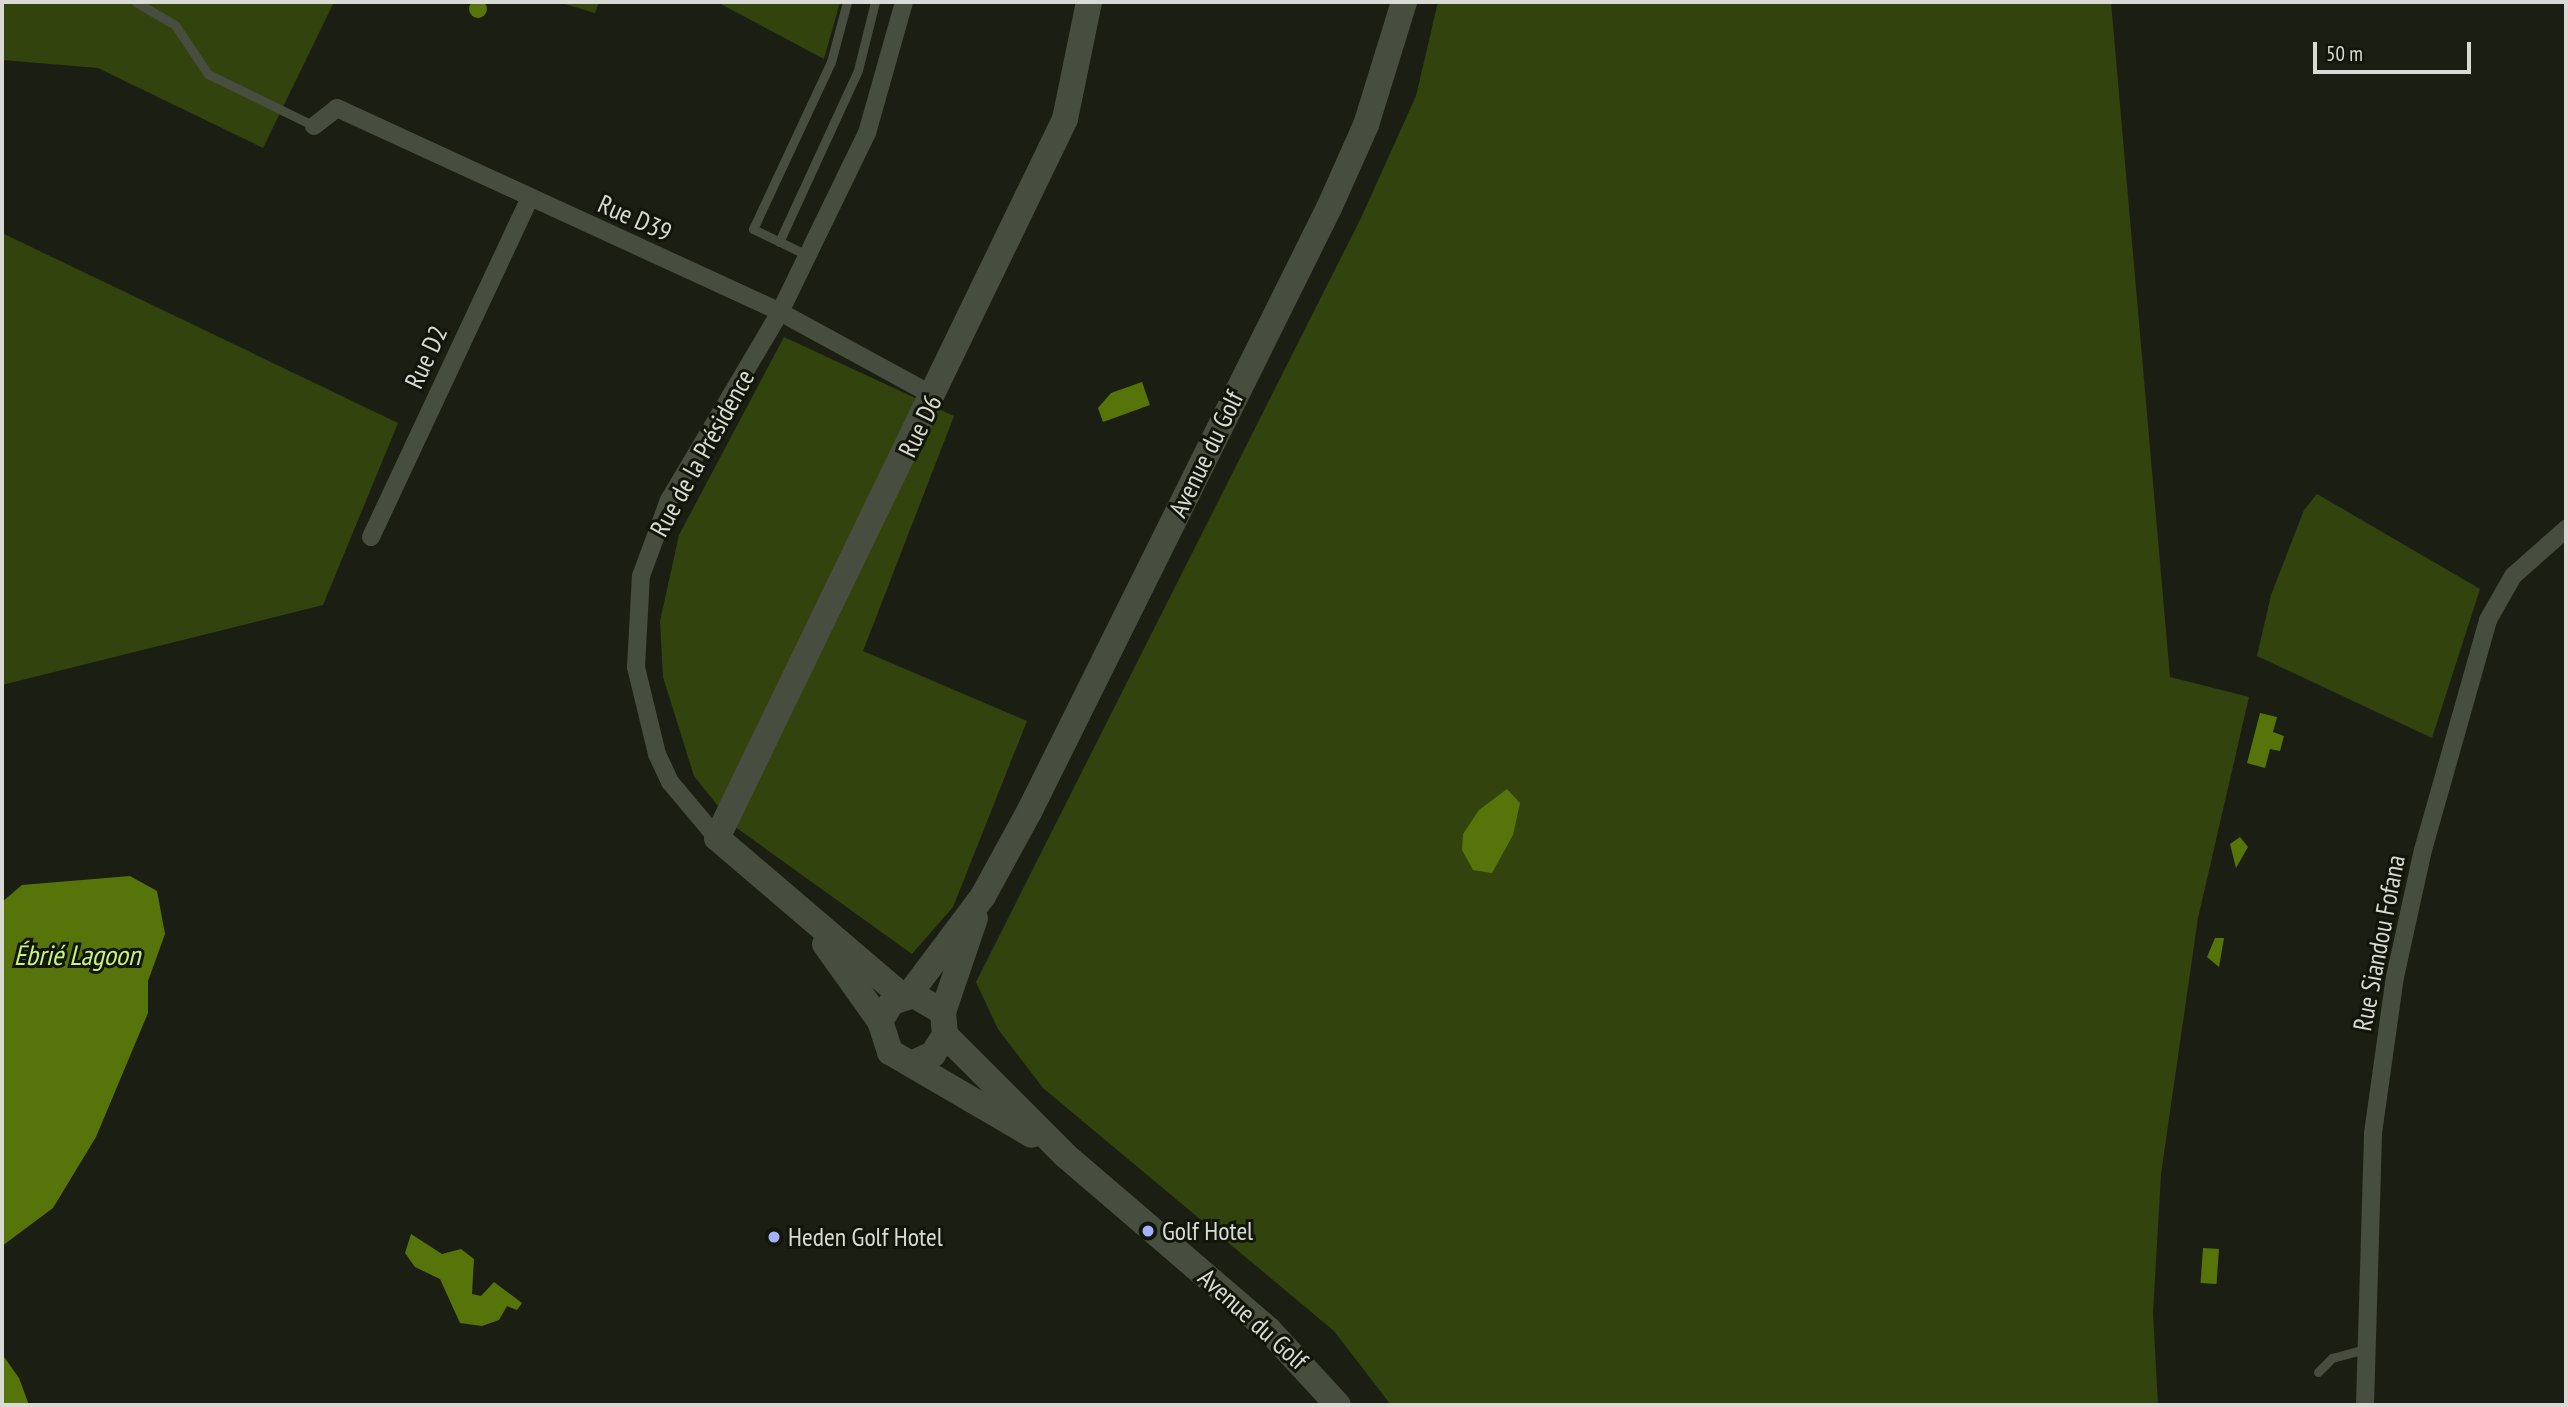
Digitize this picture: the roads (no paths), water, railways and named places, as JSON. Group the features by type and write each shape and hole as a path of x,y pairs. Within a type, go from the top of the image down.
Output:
{"main road":[{"name":"Rue D6","path":"718,838 934,396 1065,119 1089,2"},
{"name":"Avenue du Golf","path":"911,1064 933,1054 983,897 1329,208 1366,125 1404,2"},
{"name":"Rue de la Présidence","path":"718,838 804,915 905,996"},
{"name":"Avenue du Golf","path":"983,897 905,996 880,1021 883,1044 911,1064 1066,1156"},
{"name":"Rue de la Présidence","path":"804,915 880,1021"},
{"name":"Avenue du Golf","path":"905,996 925,997 944,1023 1066,1156 1268,1329 1338,1405"}],"street":[{"name":"Rue de la Présidence","path":"718,838 670,782 657,754 636,667 635,623 641,576 669,500 780,312 867,133 904,2"},
{"name":"Rue D39","path":"314,126 337,108 529,199 780,312 934,396"},
{"name":"Rue D2","path":"371,537 529,199"},
{"name":"Rue Siandou Fofana","path":"2365,1405 2375,1120 2395,977 2449,742 2488,620 2513,576 2566,529"}],"lane":[{"path":"136,2 176,25 208,74 314,126"},
{"path":"807,255 753,229 831,62 847,2"},
{"path":"779,242 858,70 875,2"},
{"path":"2318,1372 2332,1358 2365,1349"}],"water":[{"path":"474,0 482,0 487,9 485,16 474,18 469,13 469,5"},
{"path":"1142,382 1150,405 1103,422 1098,408 1111,393"},
{"path":"2260,713 2277,717 2273,732 2284,736 2280,751 2270,749 2265,768 2247,763"},
{"path":"1507,789 1520,803 1513,835 1492,873 1473,870 1462,850 1463,834 1479,810"},
{"path":"2240,837 2248,847 2236,868 2230,844"},
{"name":"Ébrié Lagoon","path":"130,876 157,891 165,934 148,981 148,1013 96,1137 53,1208 2,1246 2,902 22,885"},
{"path":"2215,938 2224,938 2219,967 2207,957"},
{"path":"411,1234 442,1254 461,1249 474,1259 472,1294 481,1296 494,1282 522,1303 517,1310 507,1306 499,1320 482,1326 460,1323 440,1279 415,1267 405,1253"},
{"path":"2203,1248 2219,1249 2217,1284 2201,1283"},
{"path":"2,1354 19,1378 29,1405 2,1405"}],"place":[{"name":"Golf Hotel","path":"1148,1231"},
{"name":"Heden Golf Hotel","path":"774,1237"}]}
